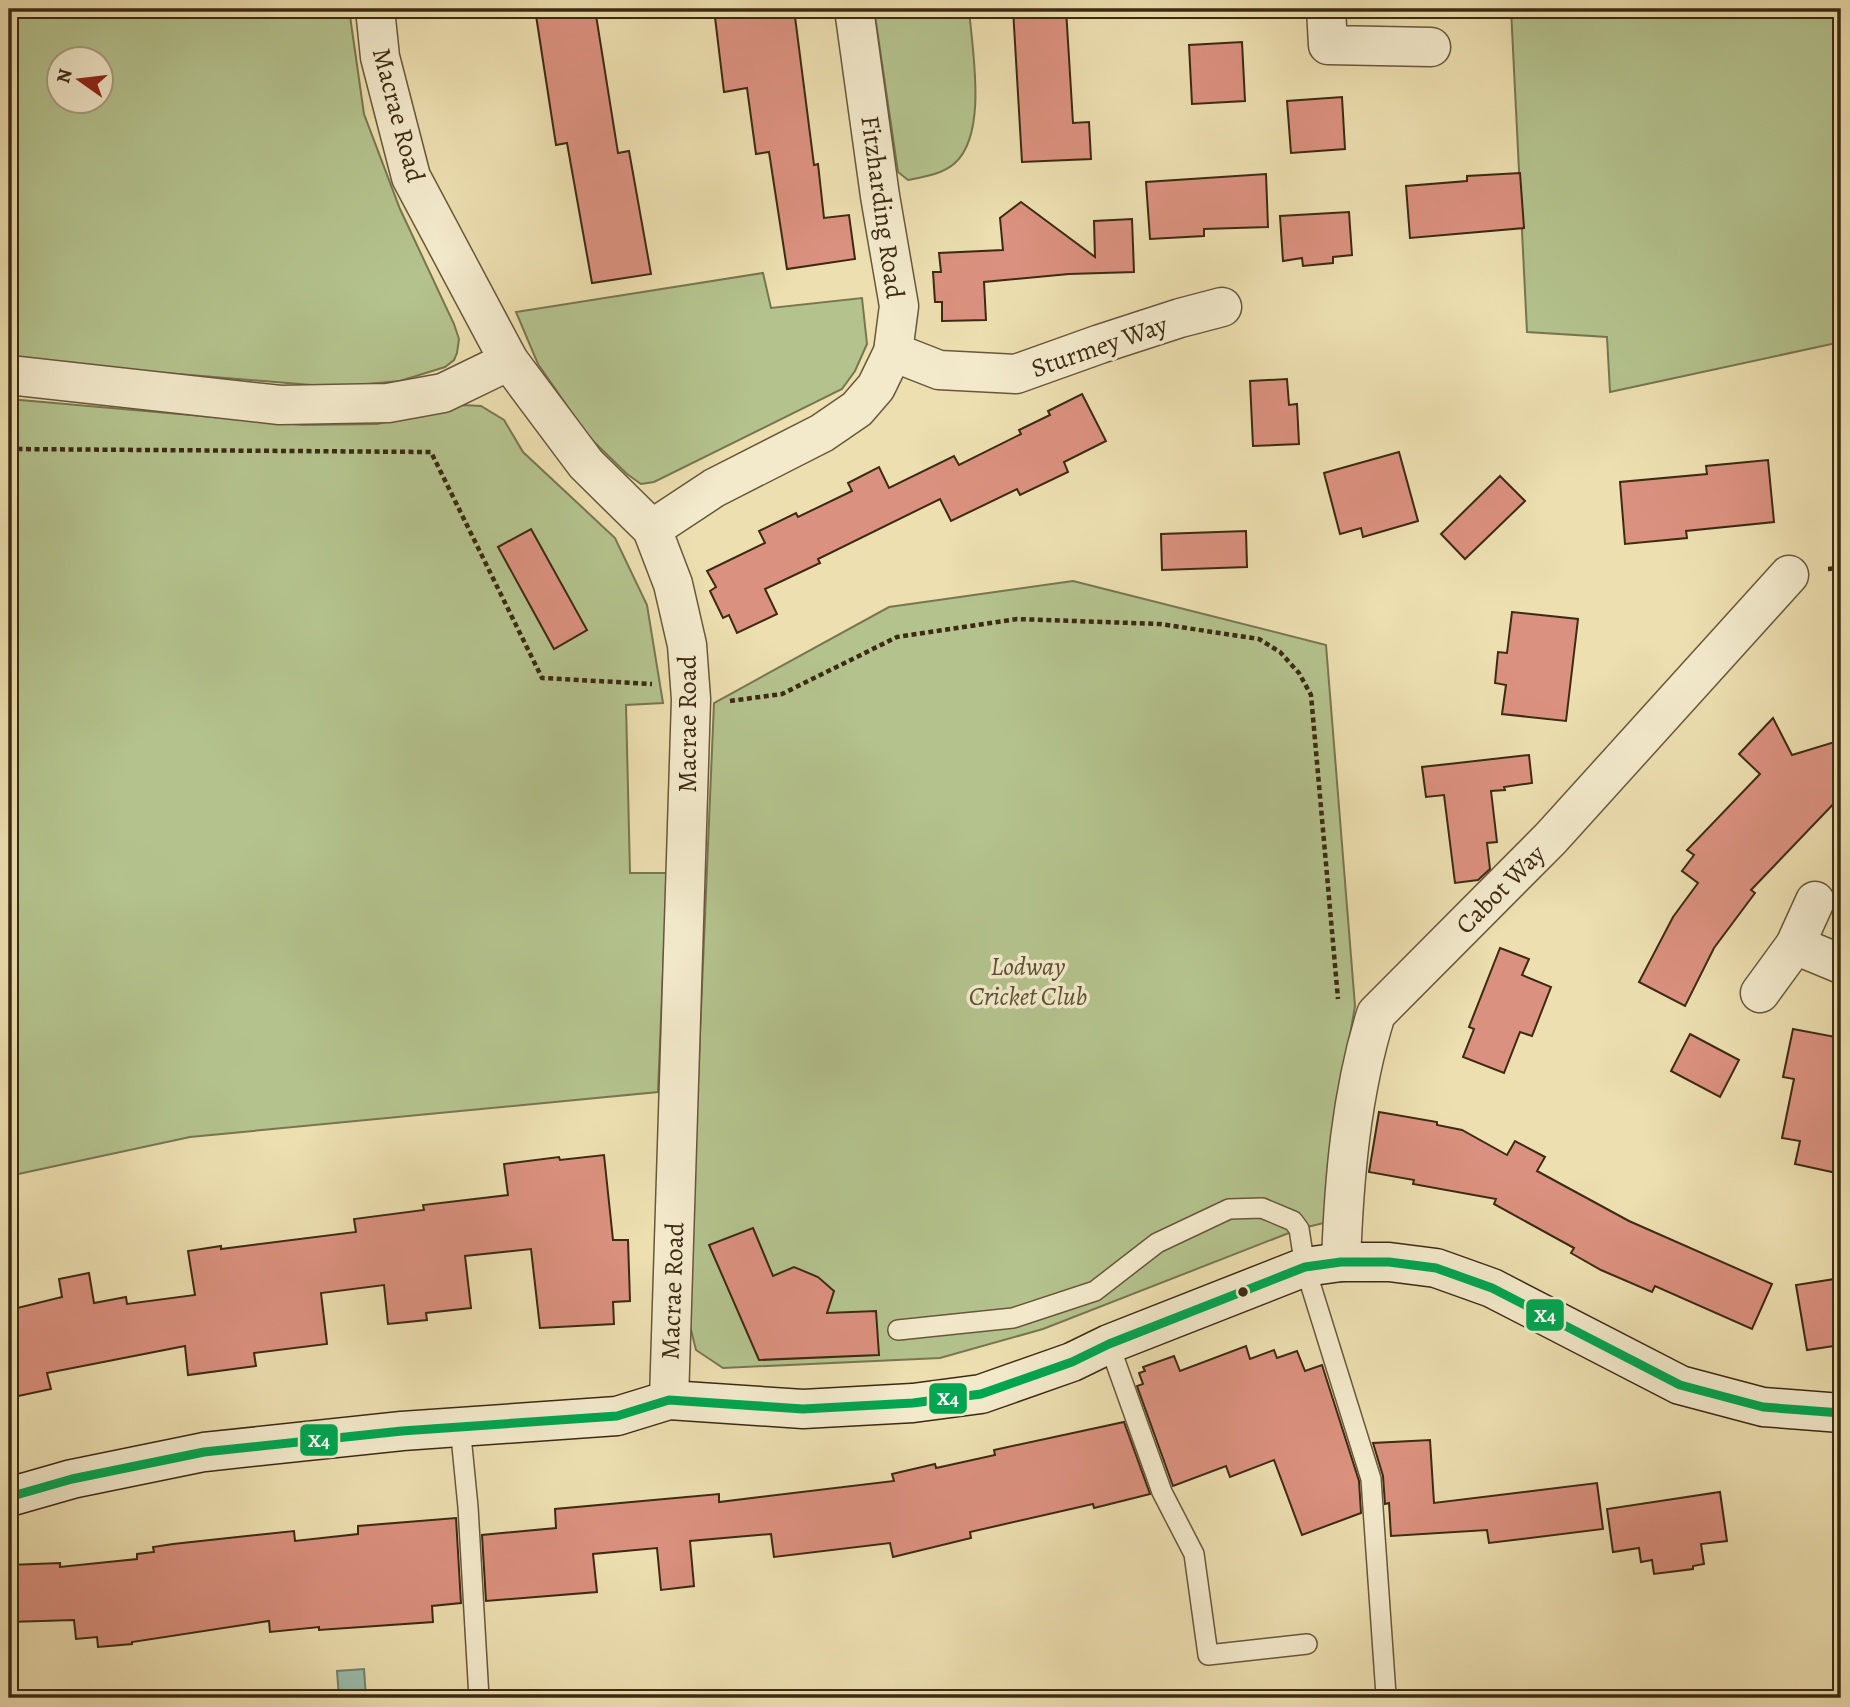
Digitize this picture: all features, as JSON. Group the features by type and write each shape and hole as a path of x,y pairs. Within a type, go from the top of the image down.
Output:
{"street":[{"name":"Macrae Road","path":"375,9 380,57 411,177 509,361 586,464 652,529 676,596 687,645 691,699 669,1400"},
{"name":"Fitzharding Road","path":"652,529 714,488 822,433 857,409 876,387 893,352 899,306 880,196 854,9"},
{"path":"1326,9 1328,45 1431,47"},
{"name":"Sturmey Way","path":"893,352 939,370 1016,374 1111,340 1223,307"},
{"path":"9,375 280,405 388,403 443,393 509,361"},
{"name":"Cabot Way","path":"1323,1264 1343,1195 1367,1044 1376,1014 1551,838 1790,575"},
{"path":"1760,993 1795,945 1815,901"},
{"path":"1795,945 1841,964"},
{"path":"9,1496 72,1479 204,1452 460,1426 617,1416 669,1400 803,1409 913,1403 981,1394 1072,1362 1109,1344 1323,1264 1390,1262 1436,1268 1492,1288 1680,1385 1763,1407 1841,1413"}],"lane":[{"path":"898,1330 1013,1318 1095,1291 1157,1243 1229,1209 1262,1208 1293,1221 1323,1264 1371,1479 1386,1695"},
{"path":"1109,1344 1162,1492 1194,1554 1208,1655 1307,1644"},
{"path":"460,1426 468,1507 479,1698"}],"path":[{"path":"9,449 430,452 542,678 660,685 691,699 714,703 782,694 897,637 1017,619 1160,624 1259,639 1280,652 1299,673 1311,695 1339,1009"}],"green space":[{"path":"9,9 349,9 364,114 400,209 459,339 454,360 445,367 400,381 324,386 9,360"},
{"path":"874,9 969,9 976,90 972,132 955,163 939,172 908,180 898,172"},
{"path":"1511,9 1841,9 1841,342 1610,392 1607,337 1527,332"},
{"path":"763,273 771,308 862,298 867,344 855,371 842,389 654,482 641,484 588,436 538,364 516,312"},
{"path":"9,399 304,425 377,424 463,405 481,406 504,420 523,452 615,538 647,605 663,703 626,705 630,873 667,873 658,1092 190,1137 9,1176"},
{"name":"Lodway Cricket Club","path":"1073,581 1326,645 1355,1006 1338,1104 1324,1223 1299,1229 1043,1329 940,1358 723,1368 696,1350 688,1318 714,703 889,607"}],"shaded area":[{"path":"364,1669 366,1698 339,1698 337,1671"}],"building":[{"path":"535,9 595,9 618,153 629,151 651,274 592,283 567,143 556,145"},
{"path":"714,9 794,9 814,165 818,164 824,218 849,215 855,259 787,269 769,152 756,154 747,88 724,92"},
{"path":"1013,9 1066,9 1073,123 1089,122 1091,159 1022,162"},
{"path":"1242,42 1245,101 1192,104 1189,45"},
{"path":"1342,97 1345,149 1291,153 1287,101"},
{"path":"1520,173 1524,228 1410,238 1406,186 1467,181 1467,176"},
{"path":"1266,174 1268,227 1204,229 1204,236 1150,239 1146,182"},
{"path":"1021,202 1095,257 1094,221 1132,219 1134,272 1069,274 984,282 986,320 942,321 942,302 935,302 933,272 941,272 939,253 1003,250 1000,218"},
{"path":"1349,212 1352,255 1333,257 1333,263 1303,266 1302,258 1283,261 1280,216"},
{"path":"1287,379 1289,405 1297,404 1299,444 1253,446 1250,381"},
{"path":"1082,394 1106,441 1064,462 1068,472 1020,495 1017,489 951,521 940,499 818,559 820,563 765,589 777,614 737,633 729,615 723,618 710,591 716,587 707,571 765,543 759,531 796,513 798,517 852,491 848,483 879,467 889,488 954,456 959,465 1021,434 1019,430 1050,415 1048,411"},
{"path":"1399,452 1418,521 1363,537 1361,528 1340,534 1324,473"},
{"path":"1768,460 1774,522 1686,531 1687,538 1625,544 1620,482 1707,474 1706,466"},
{"path":"1500,476 1525,501 1465,559 1441,534"},
{"path":"531,529 587,630 554,649 498,547"},
{"path":"1246,531 1247,567 1162,570 1161,534"},
{"path":"1512,612 1578,619 1566,721 1502,714 1506,685 1495,683 1498,652 1507,653"},
{"path":"1773,718 1792,755 1841,740 1841,796 1751,890 1755,893 1714,948 1685,1006 1639,982 1673,917 1698,883 1682,871 1694,855 1687,850 1760,774 1739,754"},
{"path":"1529,755 1532,783 1491,791 1497,842 1487,843 1490,869 1478,880 1455,883 1444,795 1426,797 1422,767"},
{"path":"1500,948 1529,959 1522,975 1551,987 1532,1036 1520,1032 1504,1073 1463,1057 1474,1029 1469,1027"},
{"path":"1793,1029 1841,1038 1841,1174 1795,1164 1800,1141 1782,1138 1794,1079 1783,1077"},
{"path":"1690,1034 1739,1060 1720,1097 1671,1071"},
{"path":"1379,1112 1437,1122 1437,1125 1462,1130 1507,1155 1515,1141 1545,1157 1537,1171 1629,1221 1772,1284 1752,1329 1655,1286 1652,1292 1601,1270 1571,1253 1574,1248 1494,1204 1496,1199 1413,1184 1414,1180 1369,1172"},
{"path":"604,1155 613,1240 628,1240 630,1301 613,1302 614,1324 540,1328 531,1249 465,1256 471,1308 426,1313 427,1320 388,1324 384,1285 321,1293 327,1344 254,1353 256,1366 188,1375 185,1346 47,1373 51,1389 9,1398 9,1310 62,1297 59,1279 89,1273 94,1303 126,1297 127,1304 195,1295 188,1251 356,1232 354,1219 424,1210 423,1205 508,1195 504,1164"},
{"path":"753,1228 773,1276 794,1267 818,1277 834,1291 827,1313 876,1311 879,1355 759,1360 709,1245"},
{"path":"1841,1278 1841,1345 1807,1350 1796,1285"},
{"path":"1246,1346 1250,1359 1274,1350 1277,1358 1297,1351 1305,1371 1322,1365 1359,1481 1361,1513 1302,1535 1274,1460 1230,1477 1226,1466 1173,1486 1137,1386 1143,1384 1139,1373 1145,1371 1143,1367 1174,1356 1180,1371"},
{"path":"1124,1422 1150,1494 1094,1508 1093,1504 970,1532 971,1538 893,1557 890,1543 774,1557 771,1534 690,1541 694,1586 661,1590 657,1548 593,1554 597,1592 486,1601 482,1535 556,1528 555,1509 719,1494 719,1502 894,1481 892,1474 995,1455 994,1450"},
{"path":"1430,1440 1434,1503 1597,1483 1603,1529 1489,1543 1487,1530 1391,1536 1389,1503 1385,1504 1383,1476 1373,1443"},
{"path":"1720,1492 1727,1541 1701,1544 1704,1564 1693,1566 1693,1569 1654,1574 1652,1560 1641,1562 1639,1548 1613,1552 1607,1509"},
{"path":"456,1518 461,1603 432,1606 433,1622 270,1632 269,1621 132,1644 98,1647 97,1637 76,1639 74,1620 9,1622 9,1565 60,1563 60,1567 137,1559 137,1554 154,1552 153,1547 173,1544 294,1531 295,1541 358,1534 358,1526"}],"transit line":[{"name":"X4","path":"9,1497 72,1479 204,1452 402,1431 617,1416 669,1400 803,1409 913,1403 981,1394 1072,1362 1109,1344 1305,1267 1341,1262 1389,1262 1436,1268 1492,1288 1680,1385 1763,1407 1841,1413"}]}
